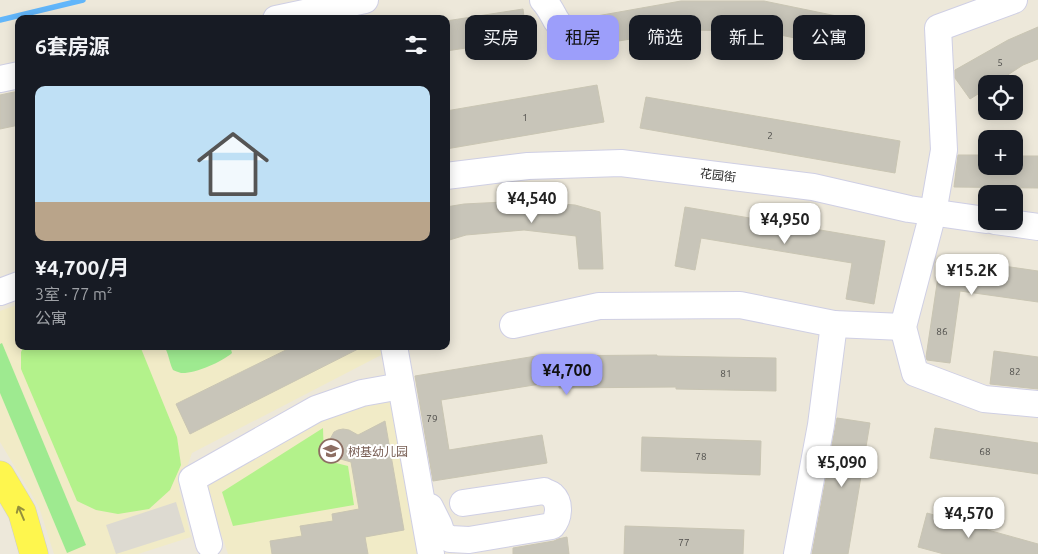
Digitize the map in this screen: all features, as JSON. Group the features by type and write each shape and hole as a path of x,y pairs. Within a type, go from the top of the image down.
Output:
{"main road":[{"path":"0,475 22,512 34,554"}],"street":[{"path":"322,14 365,0"},
{"path":"542,0 548,5 553,15"},
{"path":"1014,0 938,28 944,150 933,213 903,327 915,373 984,399 1038,404"},
{"path":"0,79 15,76"},
{"name":"花园街","path":"450,176 528,166 621,163 813,187 909,210 978,219"},
{"path":"1023,225 1038,227"},
{"path":"0,292 15,286"},
{"path":"514,324 599,306 740,305 834,324 903,327"},
{"path":"798,554 821,425 834,324"},
{"path":"395,350 432,554"},
{"path":"209,544 192,480 316,409 362,393 401,386"},
{"path":"423,505 430,507 442,534 450,539 468,540 552,526 557,520 558,507 554,496 544,491 463,503"}],"shaded area":[{"path":"15,305 15,350 387,350 387,352 192,453 179,489 191,537 138,554 54,554 39,507 0,442 0,311"},
{"name":"树基幼儿园","path":"391,399 419,554 228,554 205,486 319,416"},
{"path":"176,502 185,532 116,554 106,525"}],"green space":[{"path":"2,343 86,545 67,553 0,393 0,344"},
{"path":"22,350 142,350 177,437 181,465 170,490 149,509 118,514 96,510 77,501 21,369"},
{"path":"166,350 231,350 232,353 208,367 193,372 181,373 173,370"},
{"path":"323,428 324,460 348,466 354,505 233,526 222,492"}],"building":[{"path":"681,1 764,1 832,15 793,15 793,38 783,36 783,15 711,15 711,30 701,30 701,15 629,15 629,39 619,41 619,15 602,15"},
{"path":"523,9 524,15 484,15"},
{"path":"465,18 465,48 450,50 450,20"},
{"path":"1038,27 1038,59 1023,65 1008,75 978,75 978,94 970,99 955,78 955,70 1008,40"},
{"path":"597,85 604,122 450,148 450,110"},
{"path":"15,92 15,126 0,129 0,95"},
{"path":"646,97 900,141 895,173 640,128"},
{"path":"958,155 978,155 978,175 1023,175 1023,156 1038,156 1038,188 1023,188 1023,185 954,187"},
{"path":"523,201 575,205 600,212 603,269 579,269 576,236 524,230 466,235 450,240 450,206"},
{"path":"685,207 885,241 874,304 846,299 852,263 701,238 695,270 675,266"},
{"path":"941,257 1038,271 1038,302 960,291 950,363 927,360"},
{"path":"286,350 356,350 190,434 176,404"},
{"path":"994,351 1038,357 1038,389 990,384"},
{"path":"657,355 776,358 776,391 676,389 676,387 559,388 559,381 441,400 449,450 542,435 547,463 433,481 415,376 536,356"},
{"path":"837,418 870,423 848,554 812,554"},
{"path":"385,421 404,530 365,537 368,554 272,554 270,541 302,536 300,526 333,521 332,514 359,509 351,462 333,455 330,451 329,441 334,432 338,430 349,430 358,435"},
{"path":"935,428 1038,443 1038,474 930,458"},
{"path":"642,437 761,441 760,475 641,471"},
{"path":"927,513 1038,544 1038,554 944,554 918,547"},
{"path":"625,526 744,530 743,554 624,554"},
{"path":"567,537 569,554 513,554 513,548"}],"waterway":[{"path":"21,15 83,0"},
{"path":"0,20 15,16"}],"place":[{"name":"树基幼儿园","path":"331,451"}]}
